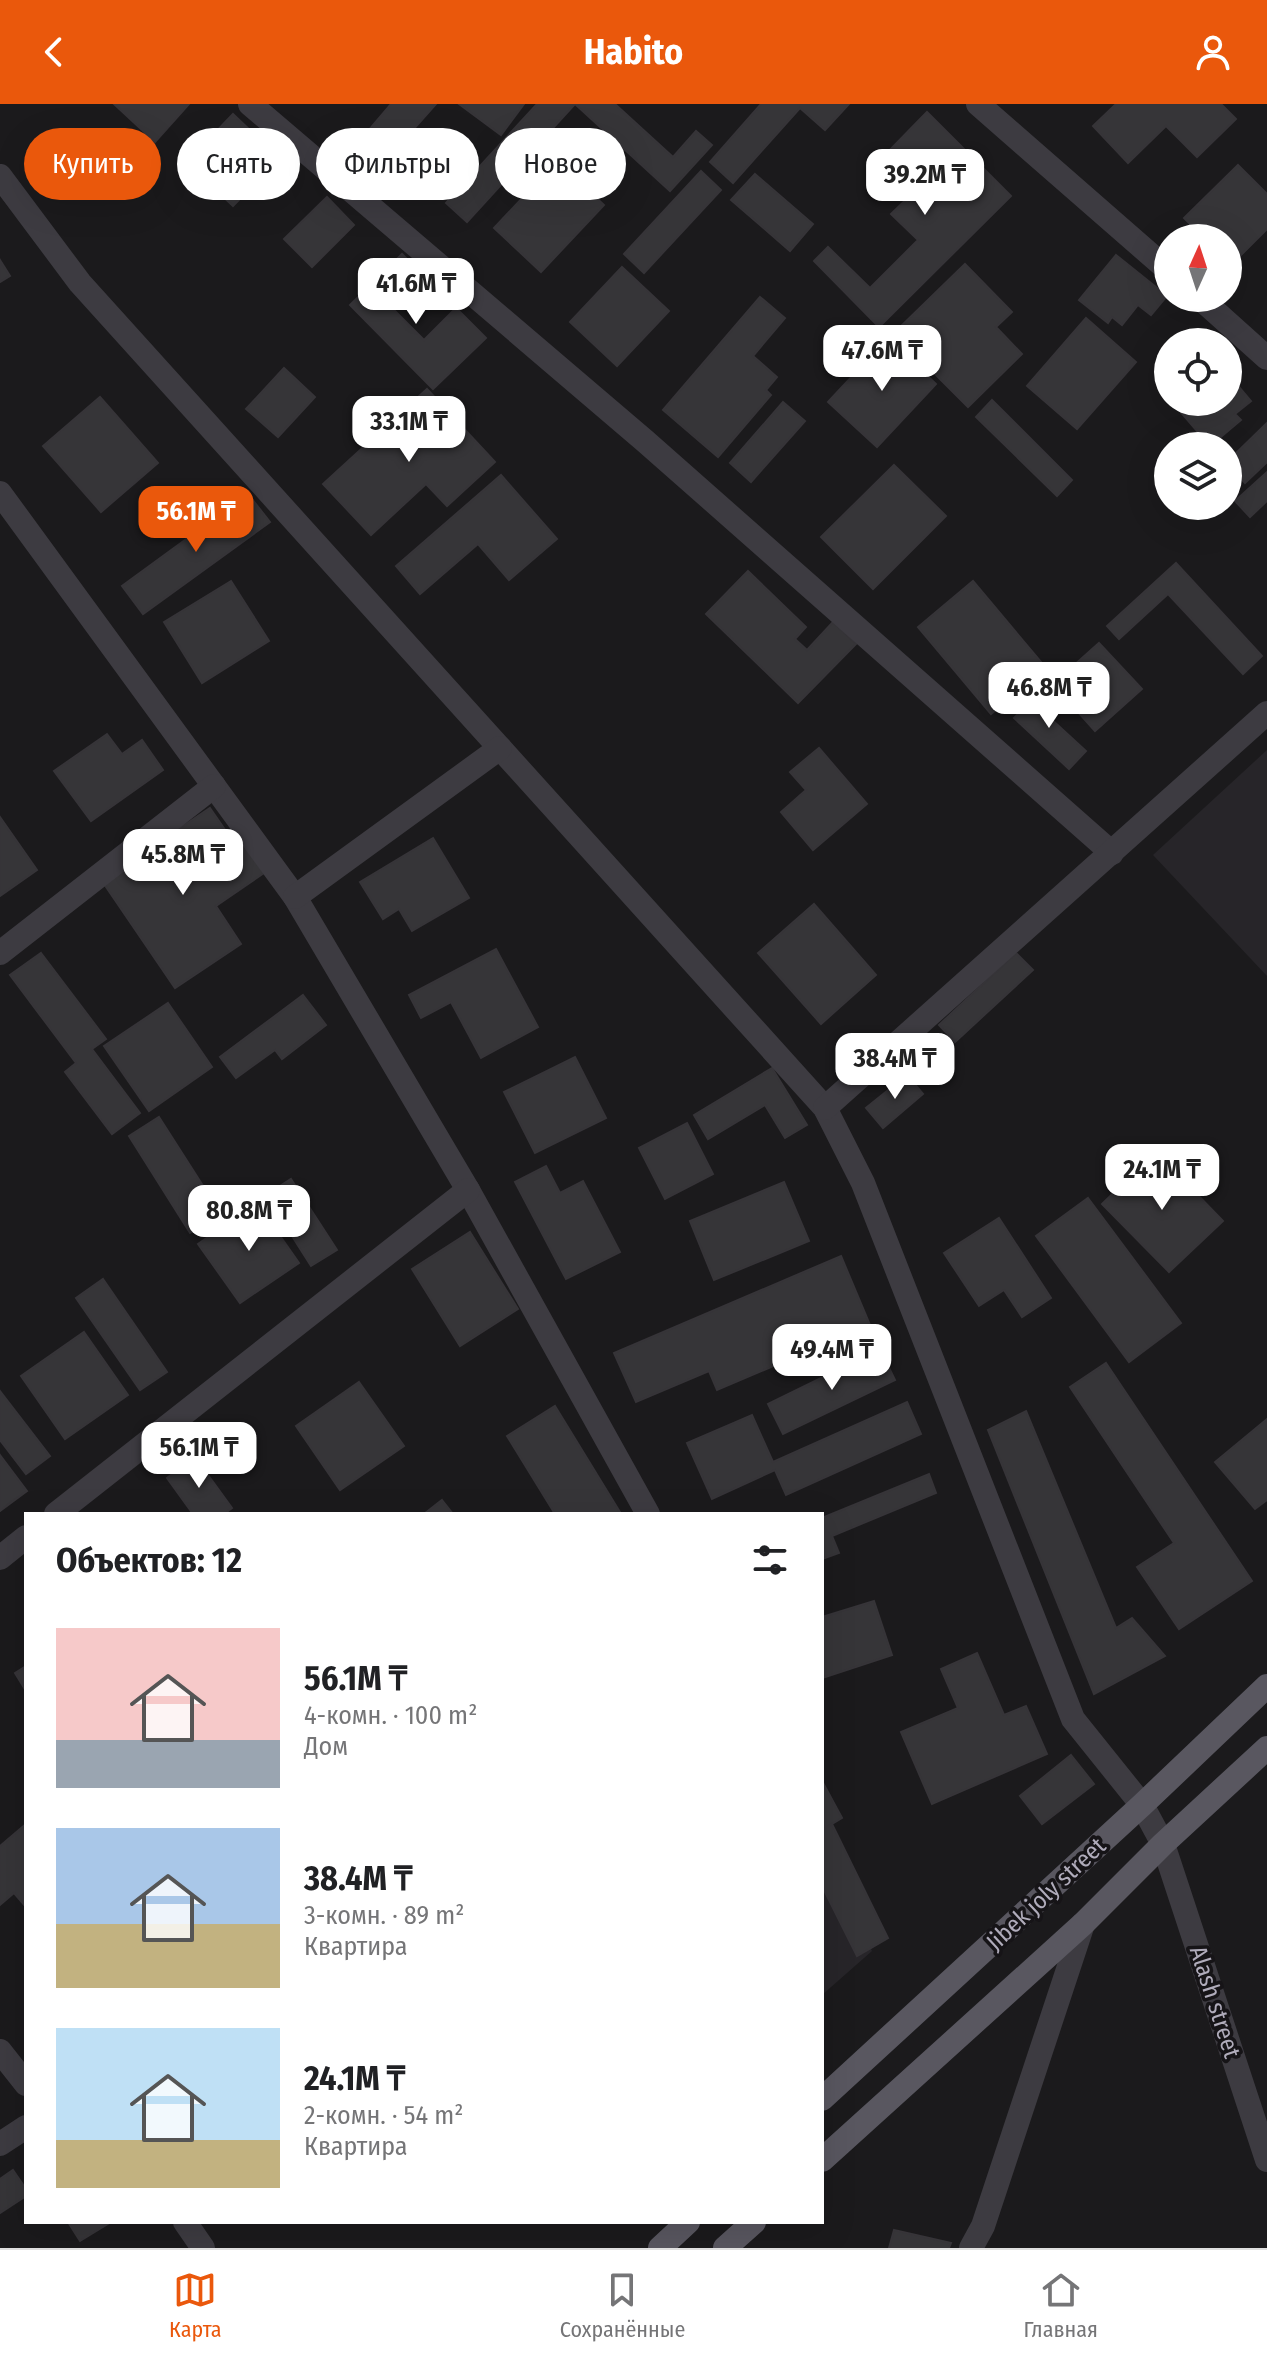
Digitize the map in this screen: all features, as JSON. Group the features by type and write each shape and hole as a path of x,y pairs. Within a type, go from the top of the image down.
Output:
{"main road":[{"name":"Jibek joly street","path":"824,2097 1267,1686"},
{"name":"Jibek joly street","path":"824,2158 1083,1924 1163,1844 1267,1748"},
{"path":"660,2248 686,2224"},
{"path":"725,2248 752,2224"}],"street":[{"path":"250,104 645,441 1112,853"},
{"path":"978,104 1154,258"},
{"name":"Alash street","path":"0,176 80,283 825,1108 863,1183 1073,1719 1142,1805 1163,1844 1267,2160"},
{"path":"1216,312 1267,358"},
{"path":"0,493 295,897 468,1190 647,1512"},
{"path":"825,1108 1267,713"},
{"path":"295,897 500,748"},
{"path":"0,953 214,786"},
{"path":"59,1512 468,1190"},
{"path":"0,1558 24,1539"},
{"path":"971,2248 983,2226 1083,1924"},
{"path":"0,2051 24,2081"},
{"path":"0,2144 24,2128"},
{"path":"186,2224 203,2248"}],"shaded area":[{"path":"1267,750 1267,976 1153,855"},
{"path":"824,1842 872,1951 824,1993"}],"building":[{"path":"114,104 189,104 161,135 161,128 140,128"},
{"path":"391,104 436,104 415,128 371,128"},
{"path":"459,104 524,104 506,128 495,128 495,131"},
{"path":"537,104 575,104 553,128 515,128"},
{"path":"575,104 615,104 673,157 696,131 712,145 670,191 626,151 626,128 601,128"},
{"path":"761,104 849,104 825,130 800,108 733,183 710,162"},
{"path":"1116,104 1221,104 1236,119 1197,157 1166,126 1128,163 1093,126"},
{"path":"927,112 1011,196 879,327 814,261 828,247 870,288 918,240 891,214 917,189 884,156"},
{"path":"233,114 248,128 220,128"},
{"path":"495,150 495,191 467,222 446,203 449,200 479,200 479,167"},
{"path":"1238,165 1267,194 1267,229 1242,254 1242,224 1190,224 1184,218"},
{"path":"701,171 721,190 644,273 624,254"},
{"path":"755,174 813,224 790,251 731,200"},
{"path":"324,200 330,200 354,225 312,267 284,239"},
{"path":"520,200 599,200 604,205 541,272 494,228"},
{"path":"402,254 423,275 391,307 424,340 456,308 486,338 433,389 350,305"},
{"path":"1116,255 1154,286 1154,311 1151,315 1138,305 1122,325 1112,317 1108,323 1079,300"},
{"path":"0,260 10,276 0,282"},
{"path":"965,264 1012,312 996,327 1022,354 968,407 894,333"},
{"path":"622,267 669,311 617,366 570,322"},
{"path":"760,297 785,318 753,356 777,377 766,390 771,395 718,457 663,410"},
{"path":"1086,318 1136,362 1077,429 1027,386"},
{"path":"888,338 936,384 877,447 828,402"},
{"path":"284,368 315,397 278,437 246,409"},
{"path":"427,389 495,462 447,506 426,484 371,535 323,484"},
{"path":"1242,390 1251,401 1242,408"},
{"path":"100,397 158,463 101,512 43,446"},
{"path":"992,400 1072,480 1057,496 976,417"},
{"path":"783,402 805,421 751,482 730,463"},
{"path":"1184,416 1237,416 1241,420 1227,432 1198,432"},
{"path":"1267,423 1267,462 1245,483 1242,480 1242,447"},
{"path":"894,465 946,516 873,589 821,537"},
{"path":"1267,472 1267,501 1250,517 1242,508 1242,495"},
{"path":"501,475 557,539 509,580 478,544 420,594 396,566"},
{"path":"248,494 270,522 143,614 122,586"},
{"path":"1176,563 1262,656 1243,674 1168,594 1119,639 1107,626"},
{"path":"748,571 806,627 795,639 807,650 833,622 856,644 798,703 706,614"},
{"path":"231,581 269,641 202,683 164,622"},
{"path":"973,581 1046,668 991,714 918,627"},
{"path":"1099,643 1142,689 1095,731 1053,684"},
{"path":"1040,691 1059,708 1050,718 1086,751 1069,769 1014,718"},
{"path":"107,734 122,754 142,740 163,770 91,821 54,771"},
{"path":"819,748 867,804 813,850 781,812 806,790 790,772"},
{"path":"210,808 230,837 195,862 204,875 246,846 264,873 216,906 241,944 175,988 102,881"},
{"path":"0,817 37,870 0,896"},
{"path":"433,838 469,898 412,931 399,909 383,919 360,882"},
{"path":"814,904 876,975 821,1024 758,953"},
{"path":"496,949 538,1027 481,1058 451,1002 421,1018 409,995"},
{"path":"41,953 106,1039 92,1049 140,1113 112,1134 65,1072 76,1063 10,975"},
{"path":"1016,953 1033,970 955,1042 939,1025"},
{"path":"303,995 326,1025 282,1059 275,1050 236,1078 220,1057"},
{"path":"168,1003 212,1067 149,1111 104,1046"},
{"path":"575,1057 606,1118 535,1153 504,1092"},
{"path":"772,1068 807,1125 785,1138 765,1105 708,1139 694,1115"},
{"path":"907,1075 923,1094 883,1128 866,1108"},
{"path":"159,1117 221,1214 190,1233 129,1136"},
{"path":"687,1123 713,1174 665,1199 639,1148"},
{"path":"1156,1152 1223,1221 1169,1272 1102,1204"},
{"path":"546,1166 560,1193 583,1181 620,1252 566,1279 515,1182"},
{"path":"291,1179 337,1250 311,1266 266,1195"},
{"path":"784,1182 809,1241 714,1280 690,1221"},
{"path":"1088,1198 1181,1323 1129,1362 1036,1236"},
{"path":"257,1203 299,1263 240,1303 198,1244"},
{"path":"999,1218 1051,1298 1022,1317 1004,1290 979,1306 944,1253"},
{"path":"470,1232 518,1309 460,1346 412,1269"},
{"path":"841,1256 870,1325 717,1390 709,1371 636,1402 614,1353"},
{"path":"103,1279 167,1372 140,1390 76,1298"},
{"path":"84,1332 128,1395 65,1439 21,1376"},
{"path":"880,1349 895,1380 783,1434 768,1404"},
{"path":"1106,1363 1252,1581 1179,1629 1137,1567 1174,1543 1070,1387"},
{"path":"359,1382 404,1446 340,1490 296,1426"},
{"path":"0,1391 50,1456 26,1474 0,1440"},
{"path":"907,1402 921,1434 786,1495 775,1470 712,1499 687,1443 752,1415 773,1462"},
{"path":"555,1406 620,1512 554,1512 507,1436"},
{"path":"1026,1411 1116,1628 1132,1618 1165,1656 1094,1694 988,1430"},
{"path":"1267,1419 1267,1500 1255,1509 1215,1462"},
{"path":"0,1455 27,1491 0,1511"},
{"path":"195,1457 232,1508 227,1512 192,1512 167,1478"},
{"path":"929,1474 936,1493 832,1536 839,1553 824,1558 824,1517"},
{"path":"442,1500 451,1512 427,1512"},
{"path":"874,1601 892,1655 824,1677 824,1616"},
{"path":"977,1653 1004,1715 1026,1706 1047,1754 932,1804 901,1732 958,1708 941,1669"},
{"path":"24,1667 24,1688 15,1673"},
{"path":"1071,1755 1094,1784 1042,1824 1020,1796"},
{"path":"824,1785 842,1818 824,1829"},
{"path":"832,1824 888,1938 857,1956 824,1890 824,1829"},
{"path":"24,1826 24,1905 14,1893 0,1905 0,1846"},
{"path":"13,2170 24,2186 24,2197 0,2213 0,2179"},
{"path":"69,2224 108,2224 80,2241"},
{"path":"894,2230 951,2243 949,2248 889,2248"}]}
